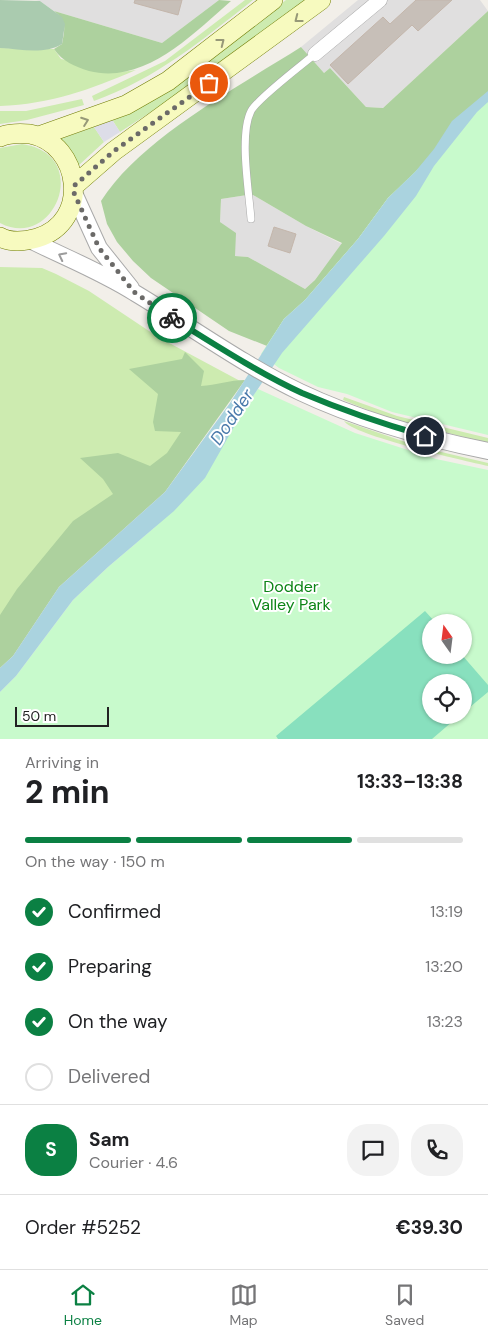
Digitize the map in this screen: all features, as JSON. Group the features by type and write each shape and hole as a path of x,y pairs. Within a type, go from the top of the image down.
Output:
{"main road":[{"path":"39,136 126,105 159,86 199,58 273,0"},
{"path":"74,189 114,151 321,0"},
{"path":"1,136 22,133 39,136 53,144 64,155 72,169 74,189 71,206 58,225 42,236 30,240 2,240"}],"street":[{"path":"315,54 380,0"},
{"path":"74,189 99,248 134,292"},
{"path":"30,240 134,292 228,353 301,392 390,426 442,442 488,451"}],"lane":[{"path":"250,219 246,151 247,127 251,110 315,54"}],"shaded area":[{"path":"35,0 219,0 162,43 54,11 40,1"},
{"path":"358,0 480,0 488,11 383,108 366,107 330,68 324,73 301,47"},
{"path":"111,118 120,132 104,142 94,127"},
{"path":"253,195 306,226 342,244 315,280 305,289 248,257 235,256 220,222 221,199"}],"green space":[{"path":"0,0 40,1 62,17 65,24 62,44 40,50 0,48"},
{"path":"219,0 231,1 166,54 148,64 129,71 109,73 89,71 69,63 54,49 62,44 64,25 61,18 54,11 162,43"},
{"path":"245,0 253,0 178,57 117,92 94,101 92,96 165,61"},
{"path":"286,0 307,0 163,104 120,132 111,118 168,89 199,69"},
{"path":"488,11 488,93 415,173 388,198 358,239 305,300 284,319 267,346 229,331 151,278 117,242 107,224 101,201 118,178 140,156 192,115 301,47 324,73 330,68 366,107 383,108","holes":["253,195 306,226 342,243 315,280 305,289 248,257 235,256 236,233 220,222 221,199"]},
{"path":"0,48 54,49 61,59 121,72 136,70 70,95 19,105 0,106"},
{"path":"488,93 488,435 392,412 347,394 318,387 279,368 261,354 284,319 305,300 358,239 388,198 415,172"},
{"path":"82,99 84,105 27,120 0,124 0,111 26,111"},
{"path":"94,127 104,142 78,166 69,147 60,139"},
{"path":"22,144 44,151 56,165 61,181 58,198 50,213 37,224 20,228 0,223 0,148"},
{"path":"0,267 42,268 56,274 89,291 158,337 242,382 0,616"},
{"path":"185,352 204,371 201,386 245,380 165,492 59,587 13,656 0,668 0,615 17,589 73,521 113,494 103,479 80,458 118,453 150,466 167,453 181,432 155,431 153,422 158,394 129,369 182,359"},
{"name":"Dodder Valley Park","path":"258,389 355,433 436,459 488,470 488,739 0,739 0,692 16,676 73,600 155,527"},
{"path":"344,397 397,416 488,438 488,443 388,418 343,400"},
{"path":"344,421 420,447 488,463 488,466 387,440 352,427"},
{"path":"425,611 428,614 422,614 422,664 470,664 488,685 488,692 472,705 472,674 422,674 422,724 450,724 432,739 278,739 276,736"}],"water":[{"name":"Dodder","path":"488,91 488,102 477,112 434,166 416,196 384,236 282,353 243,411 205,478 174,511 108,567 73,600 16,676 0,692 0,668 13,656 59,587 165,492 230,403 284,319 305,300 358,239 388,198 415,172 434,149 452,121"}],"building":[{"path":"135,0 182,0 178,15 134,3"},
{"path":"416,0 452,0 418,31 412,25 348,84 330,65 383,17 390,24"},
{"path":"274,227 296,234 290,253 268,246"}],"way so far":[{"path":"172,318 134,292 99,248 74,193 75,185 114,151 209,83"}],"route":[{"path":"172,318 228,353 301,392 344,410 425,436"}]}
